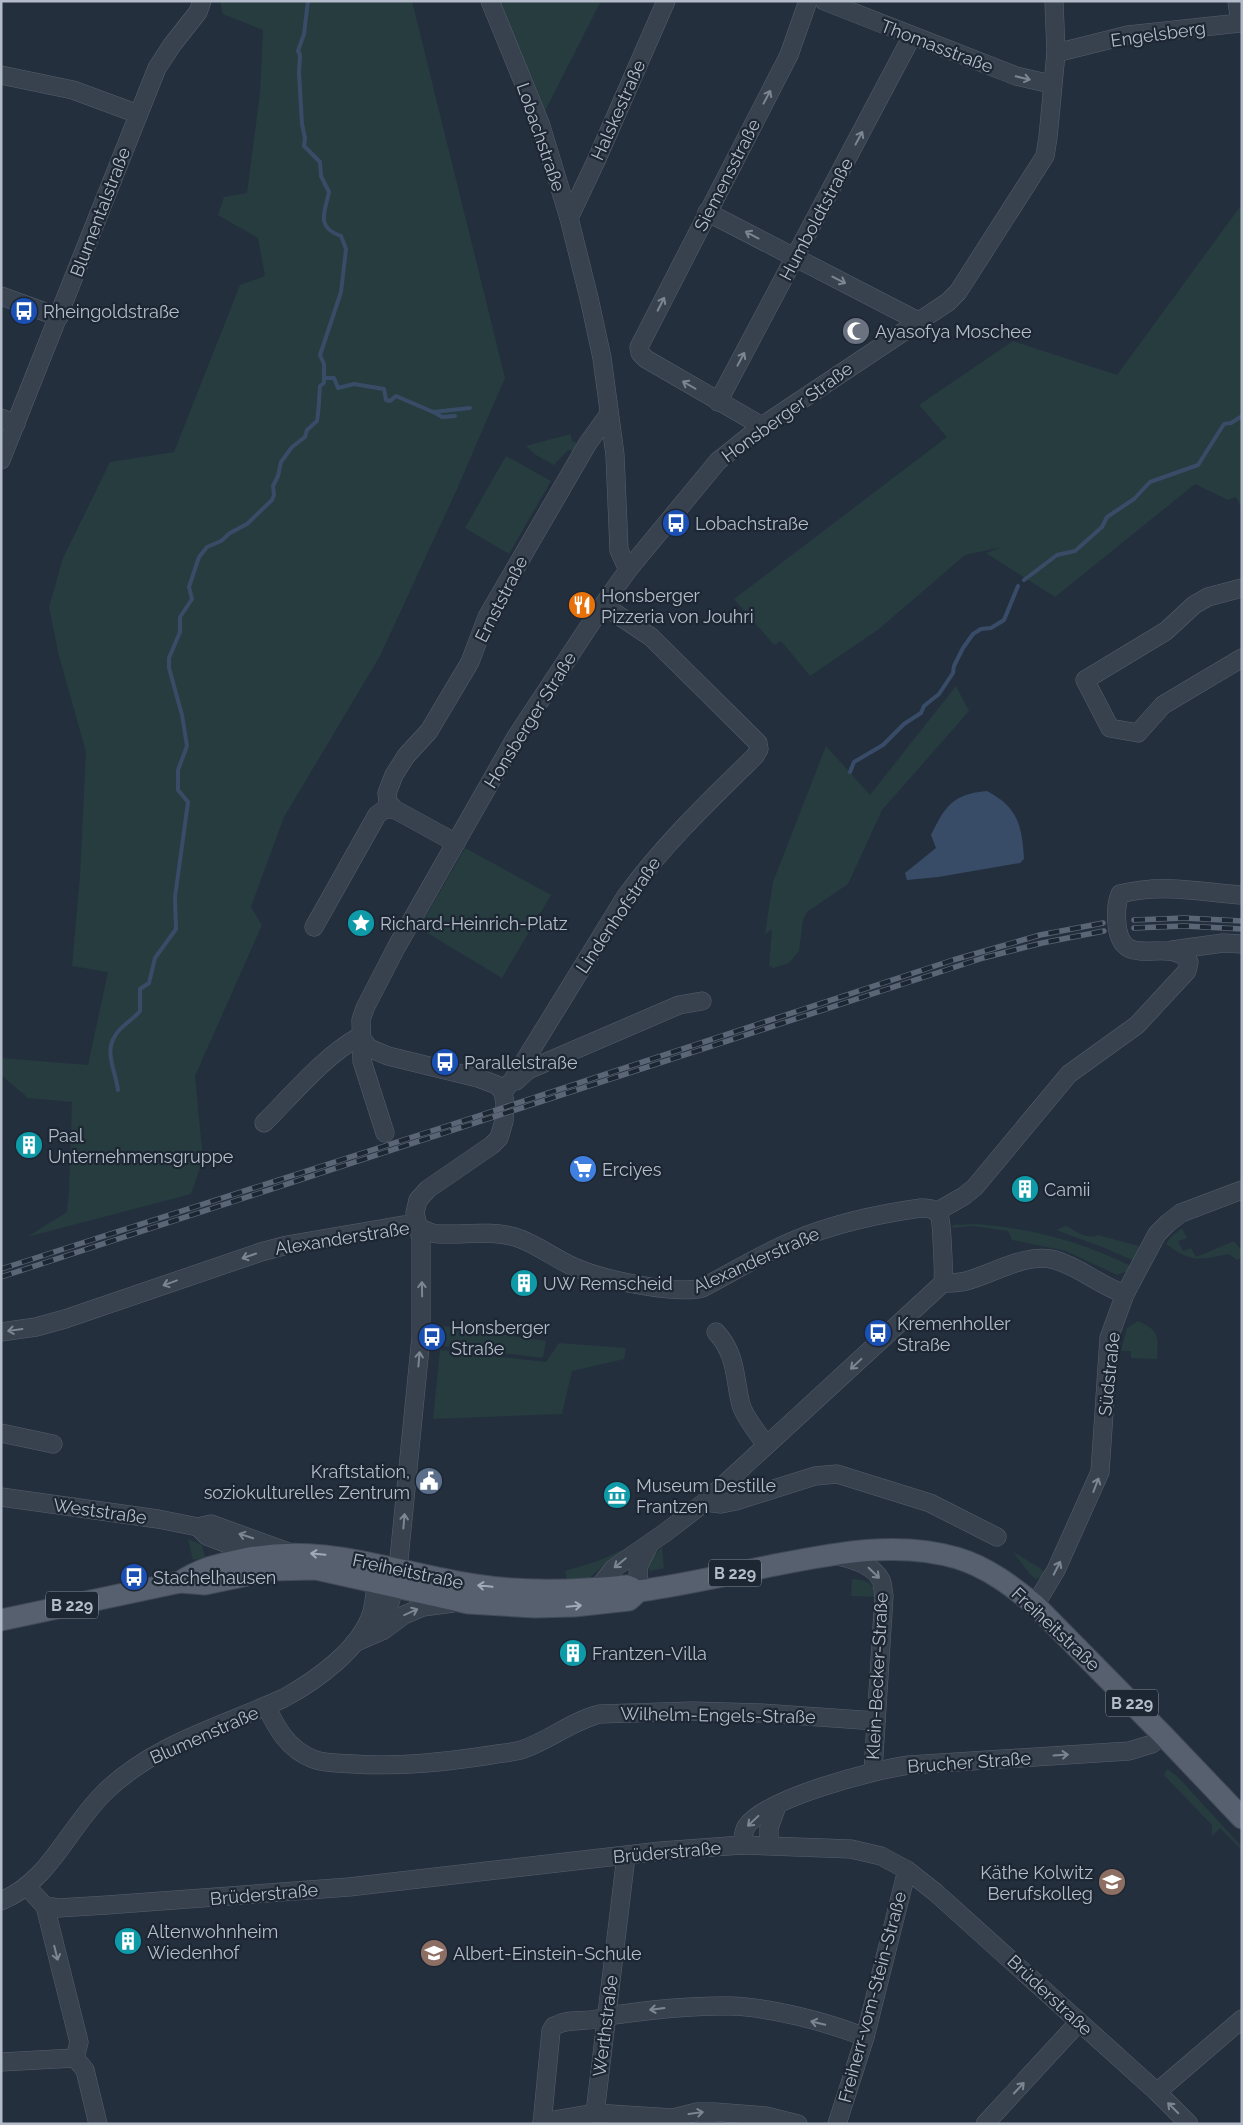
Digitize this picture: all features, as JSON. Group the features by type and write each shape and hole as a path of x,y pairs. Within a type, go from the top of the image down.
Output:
{"main road":[{"name":"Freiheitstraße","path":"387,1576 468,1603 535,1608 629,1600 639,1592 830,1554 899,1550 958,1558 1000,1578 1035,1605 1242,1818"},
{"name":"Freiheitstraße","path":"180,1582 201,1569 258,1556 293,1561 316,1569 506,1589 542,1590 627,1586 639,1592"},
{"name":"Freiheitstraße","path":"1,1620 180,1582 205,1584 260,1572 293,1561"}],"street":[{"name":"Blumentalstraße","path":"1,460 8,421 59,317 157,68 198,12 202,1"},
{"name":"Lobachstraße","path":"490,1 540,123 569,218 602,358 615,456 619,550 628,570"},
{"name":"Halskestraße","path":"569,218 666,1"},
{"name":"Siemensstraße","path":"718,402 646,360 640,353 639,347 789,55 808,1"},
{"name":"Thomasstraße","path":"824,1 1016,76 1052,84"},
{"name":"Honsberger Straße","path":"385,1132 362,1062 361,1020 365,1008 397,946 516,737 628,570 718,461 762,426 948,302 958,292 1045,156 1056,53 1054,1"},
{"name":"Engelsberg","path":"1056,53 1128,34 1240,23 1237,1"},
{"name":"Humboldtstraße","path":"718,402 912,36"},
{"path":"1,75 74,90 138,114"},
{"path":"708,212 918,321"},
{"path":"1,296 59,317"},
{"path":"718,402 762,426"},
{"name":"Ernststraße","path":"394,809 388,802 387,793 394,775 406,756 429,731 470,662 487,618 588,443 609,414"},
{"path":"1242,588 1208,597 1194,605 1166,631 1085,680 1110,728 1138,733 1163,705 1242,658"},
{"name":"Lindenhofstraße","path":"503,1092 514,1078 626,896 646,869 688,820 755,756 759,749 758,743 651,637 603,605"},
{"path":"314,927 377,815 385,809 394,809 456,843"},
{"path":"1242,895 1159,887 1138,889 1120,894 1117,900 1116,913 1118,936 1122,943 1128,948 1146,953 1223,943 1242,944"},
{"path":"943,1283 941,1222 936,1212 964,1196 975,1187 1069,1074 1137,1025 1187,971 1189,962 1183,954 1172,950"},
{"path":"503,1092 528,1070 679,1004 702,1001"},
{"path":"264,1123 331,1056 347,1043 360,1036 368,1048 388,1056 478,1078 497,1085 503,1092 505,1103 504,1121 499,1138 492,1145 428,1189 418,1200 415,1213 421,1239 421,1337 387,1576"},
{"name":"Südstraße","path":"1035,1605 1060,1562 1100,1472 1109,1338 1125,1294 1157,1234 1181,1213 1242,1190"},
{"name":"Alexanderstraße","path":"1,1332 36,1327 65,1319 252,1255 287,1245 417,1224 428,1232 439,1234 497,1234 514,1237 578,1269 631,1282 689,1291 702,1288 793,1241 839,1224 879,1214 921,1208 928,1208 936,1212"},
{"path":"598,1588 614,1568 630,1555 649,1544 705,1502 943,1283 965,1281 1025,1261 1044,1259 1055,1260 1070,1266 1125,1294"},
{"path":"716,1332 725,1341 732,1354 742,1407 766,1445"},
{"path":"1,1434 53,1444"},
{"path":"705,1502 721,1504 736,1501 815,1476 837,1474 930,1503 997,1538"},
{"name":"Weststraße","path":"1,1497 198,1526 211,1524 293,1561"},
{"name":"Weststraße","path":"198,1526 207,1536 258,1556"},
{"path":"639,1592 638,1567 649,1544"},
{"name":"Klein-Becker-Straße","path":"830,1554 852,1559 870,1569 881,1580 884,1596 873,1771"},
{"name":"Blumenstraße","path":"1,1901 17,1895 43,1871 103,1793 126,1774 156,1753 266,1706 301,1689 317,1678 353,1643 382,1620 389,1608 387,1576"},
{"name":"Blumenstraße","path":"353,1643 384,1630 404,1615 423,1607 447,1603 468,1603"},
{"name":"Wilhelm-Engels-Straße","path":"266,1706 276,1728 287,1743 313,1759 380,1766 429,1764 518,1751 536,1745 586,1717 600,1714 692,1711 761,1713 876,1721"},
{"name":"Brucher Straße","path":"742,1845 745,1829 762,1812 827,1784 873,1771 909,1765 1129,1751 1152,1744 1163,1735"},
{"path":"769,1845 769,1828 776,1806"},
{"name":"Brüderstraße","path":"45,1906 58,1908 107,1905 349,1887 742,1845 851,1849 881,1856 907,1870 1005,1954 1078,2023 1157,2092 1188,2124"},
{"name":"Werthstraße","path":"595,2113 626,1856"},
{"name":"Freiherr-vom-Stein-Straße","path":"836,2124 864,2037 907,1870"},
{"path":"27,1887 45,1906 78,2042 75,2058"},
{"path":"798,2124 766,2116 715,2112 697,2112 673,2118 595,2113 542,2123 551,2031 554,2026 562,2021 596,2021 607,2016 674,2007 732,2006 760,2009 791,2016 864,2037"},
{"path":"1157,2092 1242,2019"},
{"path":"985,2124 1078,2023"},
{"path":"1,2062 75,2058"},
{"path":"75,2058 85,2070 98,2124"}],"green space":[{"path":"220,1 412,1 505,378 457,489 380,656 284,817 251,907 262,925 195,1076 203,1159 191,1194 27,1237 67,1212 72,1102 28,1098 1,1075 1,1058 88,1065 108,972 72,966 80,876 86,752 59,656 49,607 63,558 110,462 174,452 240,285 265,276 258,238 218,215 224,197 247,193 260,93 263,30 223,14"},
{"path":"497,1 601,1 545,111 535,100"},
{"path":"1242,204 1242,509 1236,497 1228,500 1195,484 1055,597 986,553 1002,547 965,555 879,629 810,676 781,641 774,645 734,599 947,437 919,405 1013,341 1117,375"},
{"path":"571,434 572,441 579,444 575,451 568,450 554,465 536,455 526,446"},
{"path":"506,456 551,481 509,554 465,528"},
{"path":"956,686 969,711 882,810 848,884 807,912 803,920 799,951 789,963 773,968 769,965 772,929 765,934 773,882 826,746 870,795"},
{"path":"465,848 551,895 502,978 419,928"},
{"path":"976,1224 1017,1229 1075,1243 1131,1266 1128,1271 1117,1275 1066,1251 1012,1240 1008,1231 973,1226 952,1228 953,1225"},
{"path":"1066,1226 1086,1236 1098,1235 1142,1247 1134,1261 1056,1230"},
{"path":"1182,1228 1187,1238 1178,1241 1183,1251 1191,1248 1196,1257 1234,1241 1242,1251 1242,1257 1237,1260 1229,1254 1210,1258 1196,1258 1182,1254 1166,1244"},
{"path":"1138,1321 1154,1331 1156,1335 1158,1345 1157,1359 1131,1358 1131,1351 1121,1351 1127,1328"},
{"path":"444,1326 546,1341 543,1358 442,1346"},
{"path":"559,1343 626,1348 624,1359 572,1371 562,1414 433,1419 440,1350 546,1362"},
{"path":"188,1539 202,1545 205,1557 193,1560"},
{"path":"662,1547 664,1568 650,1571 648,1568 653,1556"},
{"path":"624,1549 589,1578 567,1579 565,1571 598,1561"},
{"path":"1013,1552 1040,1568 1044,1572 1041,1577 1036,1579 1030,1574"},
{"path":"852,1579 869,1583 874,1588 877,1597 851,1596"},
{"path":"1167,1769 1177,1776 1242,1847 1242,1850 1220,1828 1212,1836 1212,1825 1164,1775"}],"water":[{"path":"987,791 1006,804 1012,811 1020,827 1024,859 1020,863 938,877 907,880 905,873 936,848 931,835 946,809 966,795"}],"waterway":[{"path":"118,1090 111,1056 112,1042 117,1032 140,1011 140,989 149,983 155,958 176,929 175,897 188,802 178,790 178,770 187,746 182,715 169,668 169,658 180,632 180,617 192,599 189,587 199,557 207,547 221,541 230,533 247,524 272,500 274,495 273,486 278,476 281,462 292,447 305,437 307,430 317,421 320,386 324,383 324,364 320,355 341,292 346,249 341,236 328,228 325,223 324,212 329,192 321,176 320,162 304,146 305,138 302,124 299,73 300,55 298,51 304,34 308,1"},
{"path":"325,378 334,378 338,388 354,384 384,389 386,400 390,401 396,396 433,412 470,408"},
{"path":"434,412 442,417 455,416"},
{"path":"1024,580 1057,555 1075,551 1102,527 1107,517 1134,499 1150,482 1198,465 1224,424 1231,423 1242,416"},
{"path":"850,772 854,762 883,745 904,724 921,713 924,706 939,694 953,673 954,666 963,648 973,634 981,629 991,628 1004,620 1018,586"}],"railway":[{"path":"1134,920 1184,918 1242,921"},
{"path":"1,1269 478,1116 953,960 1040,935 1103,923"},
{"path":"1134,928 1184,926 1242,929"},
{"path":"1,1277 983,958 1042,943 1104,931"}],"place":[{"name":"Rheingoldstraße","path":"24,311"},
{"name":"Ayasofya Moschee","path":"856,331"},
{"name":"Lobachstraße","path":"676,523"},
{"name":"Honsberger Pizzeria von Jouhri","path":"582,605"},
{"name":"Richard-Heinrich-Platz","path":"361,923"},
{"name":"Parallelstraße","path":"445,1062"},
{"name":"Paal Unternehmensgruppe","path":"29,1145"},
{"name":"Erciyes","path":"583,1169"},
{"name":"Camii","path":"1025,1189"},
{"name":"UW Remscheid","path":"524,1283"},
{"name":"Kremenholler Straße","path":"878,1333"},
{"name":"Honsberger Straße","path":"432,1337"},
{"name":"Kraftstation, soziokulturelles Zentrum","path":"429,1481"},
{"name":"Museum Destille Frantzen","path":"617,1495"},
{"name":"Stachelhausen","path":"134,1577"},
{"name":"Frantzen-Villa","path":"573,1653"},
{"name":"Käthe Kolwitz Berufskolleg","path":"1112,1882"},
{"name":"Altenwohnheim Wiedenhof","path":"128,1941"},
{"name":"Albert-Einstein-Schule","path":"434,1953"}]}
